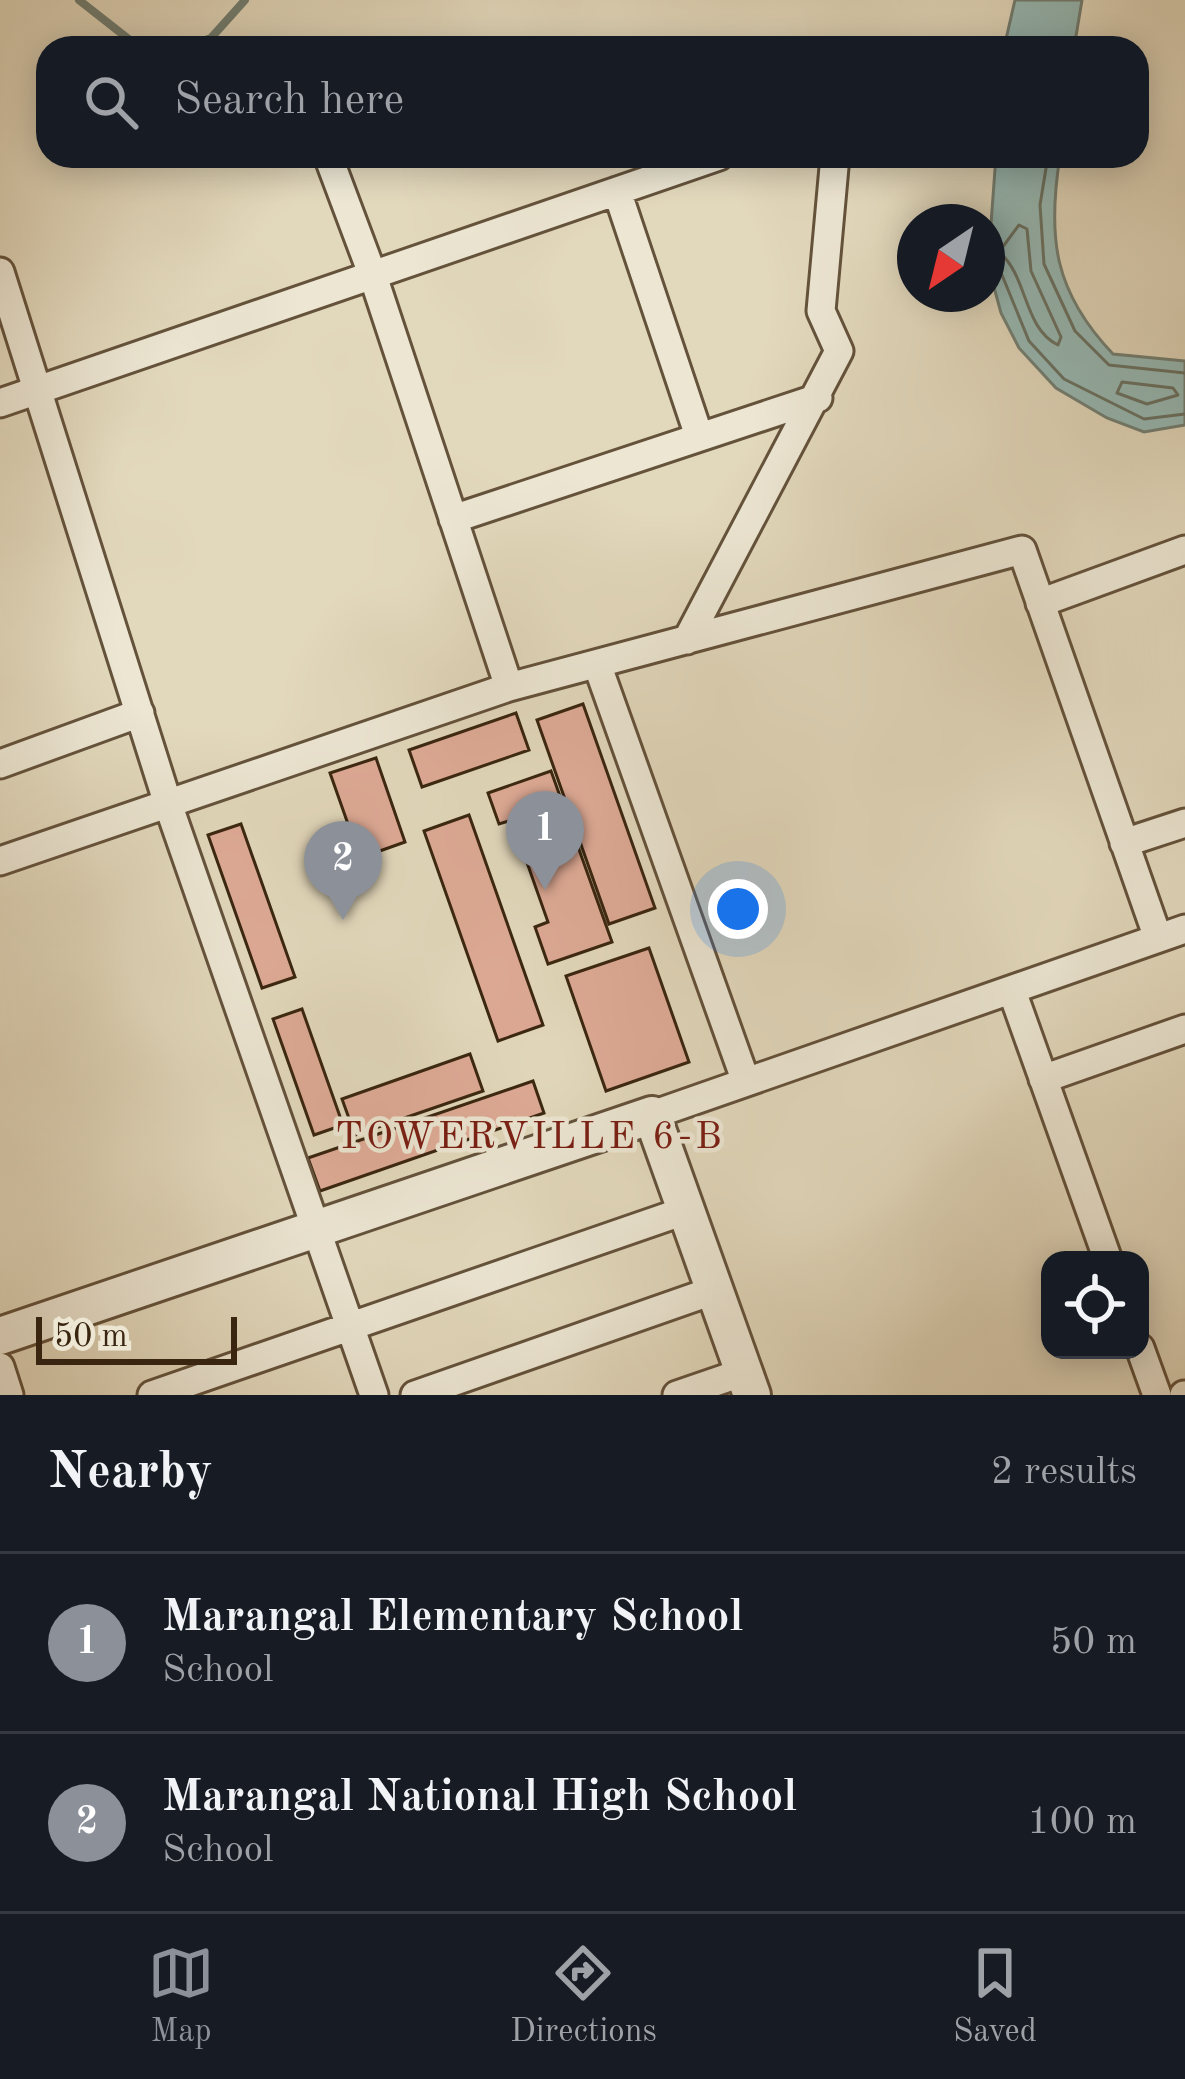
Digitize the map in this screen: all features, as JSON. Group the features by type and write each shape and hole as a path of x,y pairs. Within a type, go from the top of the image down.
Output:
{"street":[{"path":"332,168 509,687"},
{"path":"0,403 683,168"},
{"path":"687,640 818,398 839,350 821,311 834,168"},
{"path":"617,191 700,436"},
{"path":"0,272 169,804 374,1395"},
{"path":"453,519 818,398"},
{"path":"0,861 509,687 1022,550 1158,938"},
{"path":"1040,603 1185,550"},
{"path":"597,664 746,1082"},
{"path":"0,764 140,713"},
{"path":"1124,843 1185,823"},
{"path":"0,1336 1012,992 1185,928"},
{"path":"1012,992 1105,1251"},
{"path":"1043,1079 1185,1030"},
{"path":"652,1115 748,1383 677,1395"},
{"path":"152,1395 687,1210"},
{"path":"415,1395 715,1290"},
{"path":"1144,1359 1157,1395"},
{"path":"0,1367 9,1395"}],"water":[{"path":"1015,0 1082,0 1076,36 1007,36"},
{"path":"995,168 1058,168 1054,213 1067,286 1093,331 1113,354 1185,361 1185,425 1144,432 1107,418 1056,388 1019,348 1001,313 1005,312 1005,204 992,204"}],"building":[{"path":"583,704 655,908 609,924 537,720"},
{"path":"516,713 529,750 422,787 409,750"},
{"path":"376,758 405,842 360,858 330,773"},
{"path":"551,771 612,942 548,964 535,927 548,922 512,820 499,824 488,793"},
{"path":"469,815 543,1025 498,1041 424,831"},
{"path":"241,824 295,977 262,988 208,835"},
{"path":"649,948 689,1062 606,1091 566,976"},
{"path":"302,1009 343,1125 314,1135 273,1019"},
{"path":"470,1054 483,1091 355,1135 342,1099"},
{"path":"533,1081 544,1113 320,1191 308,1158"}],"waterway":[{"path":"79,0 125,36"},
{"path":"213,36 245,0"}],"place":[{"name":"Marangal Elementary School","path":"545,890"},
{"name":"Marangal National High School","path":"343,920"}],"district":[{"name":"TOWERVILLE 6-B","path":"530,1137"}]}
